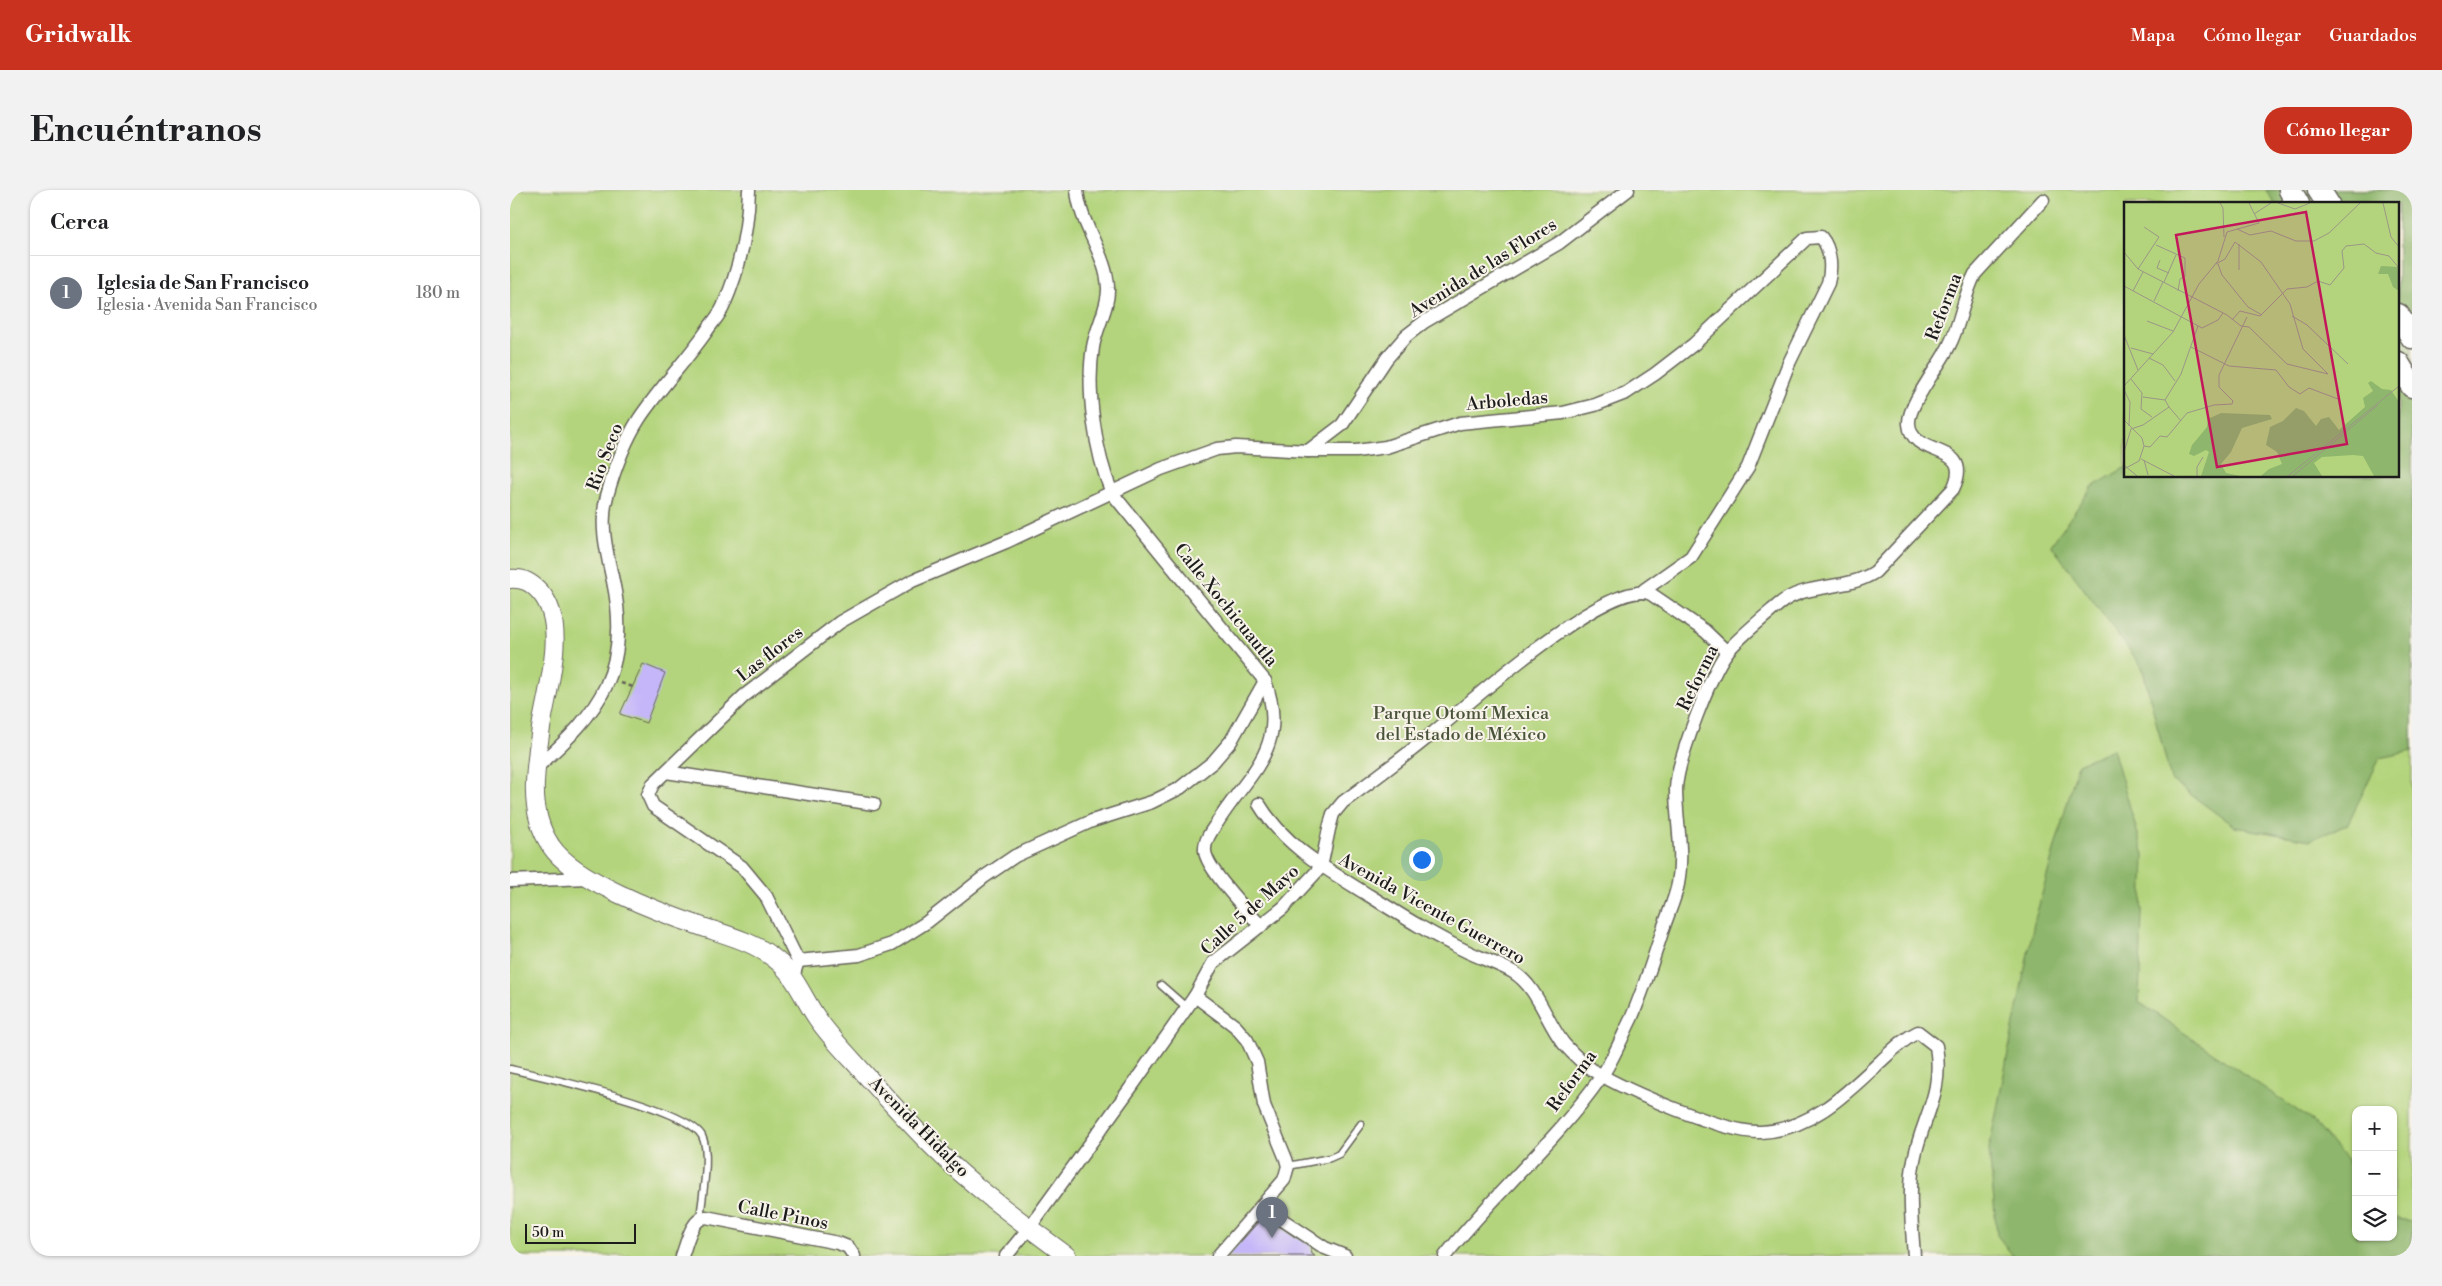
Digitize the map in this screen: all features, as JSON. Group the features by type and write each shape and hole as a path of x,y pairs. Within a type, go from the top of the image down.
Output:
{"highway":[{"path":"2290,190 2297,202"},
{"path":"2319,190 2327,202"},
{"path":"2400,318 2412,337"},
{"path":"2400,366 2412,386"}],"main road":[{"name":"Avenida Hidalgo","path":"510,579 524,580 532,584 551,608 554,626 554,648 536,767 536,806 541,830 553,850 565,862 588,878 668,914 742,940 795,969 818,1019 932,1146 1029,1228 1067,1256"}],"street":[{"name":"Rio Seco","path":"536,767 557,749 593,710 608,684 614,666 620,631 618,604 606,549 604,515 607,497 620,458 638,420 689,356 722,309 739,262 749,208 750,190"},
{"name":"Calle Xochicuautla","path":"1078,190 1079,207 1108,278 1109,291 1093,346 1090,369 1096,450 1112,493 1266,681 1273,701 1270,738 1263,759 1209,835 1205,852 1214,870 1261,926"},
{"name":"Avenida de las Flores","path":"1308,451 1342,425 1387,358 1406,336 1424,322 1559,242 1628,190"},
{"name":"Reforma","path":"1448,1255 1574,1111 1603,1075 1650,974 1678,884 1681,850 1676,790 1680,763 1702,704 1727,652 1780,603 1797,593 1813,588 1851,584 1864,580 1875,572 1953,489 1958,478 1958,466 1952,458 1920,443 1912,434 1908,424 1912,410 1950,346 1969,286 1975,274 2043,200"},
{"name":"Arboledas","path":"1308,451 1356,452 1386,447 1460,423 1563,413 1587,407 1626,393 1655,374 1694,344 1807,238 1821,237 1826,242 1831,271 1828,283 1789,362 1748,467 1691,557 1644,590"},
{"name":"Las flores","path":"795,969 766,896 742,867 677,823 650,801 650,789 666,772 744,696 840,622 912,581 1006,542 1161,469 1217,449 1236,447 1308,451"},
{"path":"1644,590 1690,620 1727,652"},
{"name":"Calle 5 de Mayo","path":"1006,1256 1029,1228 1132,1086 1195,996 1213,964 1283,908 1322,867 1329,829 1334,814 1343,802 1432,734 1558,632 1602,605 1644,590"},
{"path":"795,969 858,955 892,944 927,922 984,877 1015,856 1092,821 1152,802 1180,788 1213,762 1231,741 1266,681"},
{"path":"666,772 874,804"},
{"name":"Avenida Vicente Guerrero","path":"1259,804 1278,829 1322,867 1448,942 1513,972 1528,985 1562,1042 1574,1056 1603,1075 1693,1115 1738,1130 1761,1132 1783,1128 1812,1117 1840,1100 1900,1044 1918,1032 1936,1046 1938,1077 1935,1098 1913,1161 1914,1256"},
{"path":"510,881 588,878"},
{"path":"1195,996 1235,1026 1247,1040 1257,1062 1264,1105 1288,1166 1284,1180 1218,1256"},
{"path":"1262,1207 1328,1252 1345,1256"},
{"path":"682,1256 694,1226 700,1218"},
{"name":"Calle Pinos","path":"700,1218 838,1243 848,1247 854,1256"}],"lane":[{"path":"1161,985 1186,1007"},
{"path":"510,1069 589,1087 627,1099 692,1124 702,1135 706,1149 700,1218"},
{"path":"1288,1166 1330,1158 1339,1154 1361,1124"}],"green space":[{"name":"Parque Otomí Mexica del Estado de México","path":"510,190 2412,190 2412,1256 510,1256"},
{"path":"2266,190 2412,190 2412,751 2380,758 2347,825 2310,840 2235,827 2171,780 2142,667 2051,545 2092,487 2124,468 2124,478 2400,478 2400,202 2274,202"},
{"path":"2113,749 2144,855 2139,1002 2314,1122 2352,1166 2352,1241 2397,1241 2397,1219 2412,1221 2412,1256 2013,1256 1997,1235 1989,1149 2034,923 2078,764"}],"building":[{"path":"643,664 665,673 646,723 620,714"},
{"path":"1261,1219 1270,1219 1295,1237 1310,1244 1312,1254 1315,1256 1228,1256"}],"place":[{"name":"Iglesia de San Francisco","path":"1272,1238"}]}
